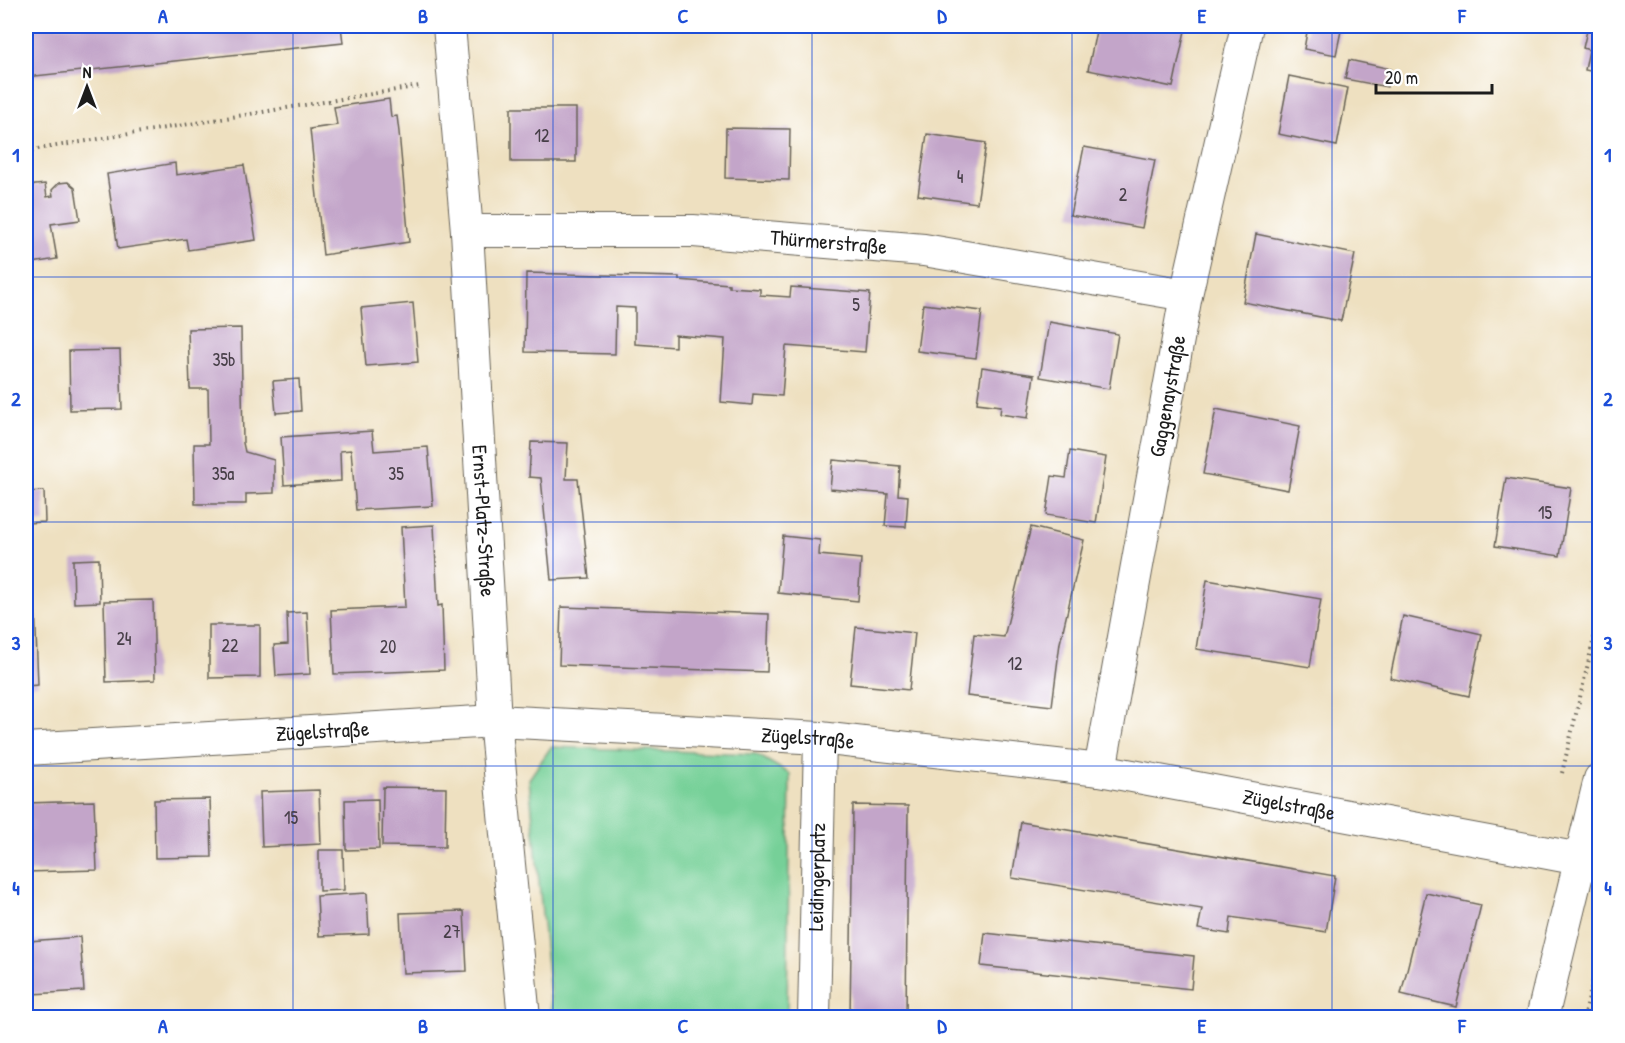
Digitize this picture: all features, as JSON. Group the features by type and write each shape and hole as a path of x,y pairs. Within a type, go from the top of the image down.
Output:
{"street":[{"name":"Ernst-Platz-Straße","path":"449,26 466,231 495,721 524,1017"},
{"name":"Gaggenaystraße","path":"1100,770 1186,295 1247,26"},
{"name":"Thürmerstraße","path":"466,231 693,231 924,250 1186,295"},
{"name":"Zügelstraße","path":"26,749 495,721 820,738 1100,770 1580,859"},
{"name":"Leidingerplatz","path":"814,1017 820,738"},
{"path":"1542,1017 1599,779"}],"path":[{"path":"26,151 453,81"},
{"path":"1584,1017 1599,952"}],"green space":[{"path":"551,747 756,754 790,774 787,1017 552,1017 529,779"}],"building":[{"path":"26,26 341,26 343,43 26,77"},
{"path":"1097,26 1186,26 1173,87 1088,70"},
{"path":"1308,26 1342,26 1336,55 1304,49"},
{"path":"1588,26 1600,26 1600,73 1585,70 1589,50 1583,48"},
{"path":"1349,60 1391,69 1387,87 1345,79"},
{"path":"1289,76 1348,88 1337,146 1278,134"},
{"path":"389,99 391,117 397,116 409,242 323,255 310,129 337,125 334,107"},
{"path":"511,108 576,108 576,162 511,162"},
{"path":"726,128 790,129 789,180 725,178"},
{"path":"927,134 986,143 977,203 918,195"},
{"path":"1084,147 1155,160 1142,228 1070,215"},
{"path":"175,163 176,175 244,165 256,240 188,250 186,239 118,249 107,174"},
{"path":"68,182 75,188 80,220 51,224 57,259 26,264 26,186 45,184 47,197 53,196 52,190 59,183"},
{"path":"1256,234 1355,254 1341,321 1243,302"},
{"path":"526,273 679,277 679,280 760,289 760,295 790,297 791,287 870,293 865,352 786,346 782,396 753,394 752,405 721,402 725,339 675,335 675,347 635,344 635,308 616,307 615,354 525,352"},
{"path":"413,303 418,362 366,366 361,308"},
{"path":"923,304 982,311 976,358 917,351"},
{"path":"1049,322 1118,334 1109,389 1040,377"},
{"path":"241,328 243,443 245,452 274,460 274,493 246,494 246,504 195,504 194,444 209,444 208,389 190,389 188,329"},
{"path":"120,350 122,409 70,410 69,351"},
{"path":"982,367 1034,375 1028,418 1000,414 1001,406 977,403"},
{"path":"299,379 301,411 276,413 273,381"},
{"path":"1216,409 1300,426 1288,490 1203,474"},
{"path":"372,431 374,451 428,447 433,506 356,510 351,450 340,451 341,481 284,485 281,437"},
{"path":"531,442 568,443 566,479 578,479 589,578 551,580 541,478 529,477"},
{"path":"1070,451 1106,457 1096,523 1046,515 1052,476 1066,478"},
{"path":"833,460 900,466 898,495 908,496 906,527 885,526 888,494 830,489"},
{"path":"1506,478 1571,488 1560,556 1495,546"},
{"path":"44,491 45,522 26,523 26,492"},
{"path":"434,525 438,606 442,605 444,670 334,674 331,610 405,607 401,527"},
{"path":"1031,527 1084,540 1060,643 1052,706 967,696 974,634 1004,637"},
{"path":"783,536 820,540 819,555 861,559 858,601 778,593"},
{"path":"99,559 100,602 74,603 73,560"},
{"path":"1207,580 1321,599 1310,667 1196,649"},
{"path":"153,600 155,680 106,682 104,601"},
{"path":"26,605 35,605 38,685 26,686"},
{"path":"561,607 769,614 767,672 559,665"},
{"path":"307,612 310,674 276,676 274,645 288,644 287,613"},
{"path":"1403,616 1482,634 1469,696 1390,678"},
{"path":"209,625 260,625 260,677 209,678"},
{"path":"856,627 915,633 909,690 850,684"},
{"path":"383,787 446,788 445,847 382,846"},
{"path":"319,790 321,844 262,847 260,792"},
{"path":"210,799 212,857 155,858 154,800"},
{"path":"378,799 379,849 346,850 345,800"},
{"path":"94,801 97,870 26,872 26,803"},
{"path":"853,805 908,806 906,1018 850,1018"},
{"path":"1021,822 1335,876 1326,932 1231,917 1229,934 1198,929 1202,909 1012,878"},
{"path":"319,850 343,850 344,890 319,891"},
{"path":"367,893 369,934 319,936 317,896"},
{"path":"1426,893 1481,905 1456,1007 1401,994"},
{"path":"464,911 467,971 403,973 400,913"},
{"path":"985,933 1194,956 1191,989 981,966"},
{"path":"80,937 84,991 32,994 29,941"}]}
